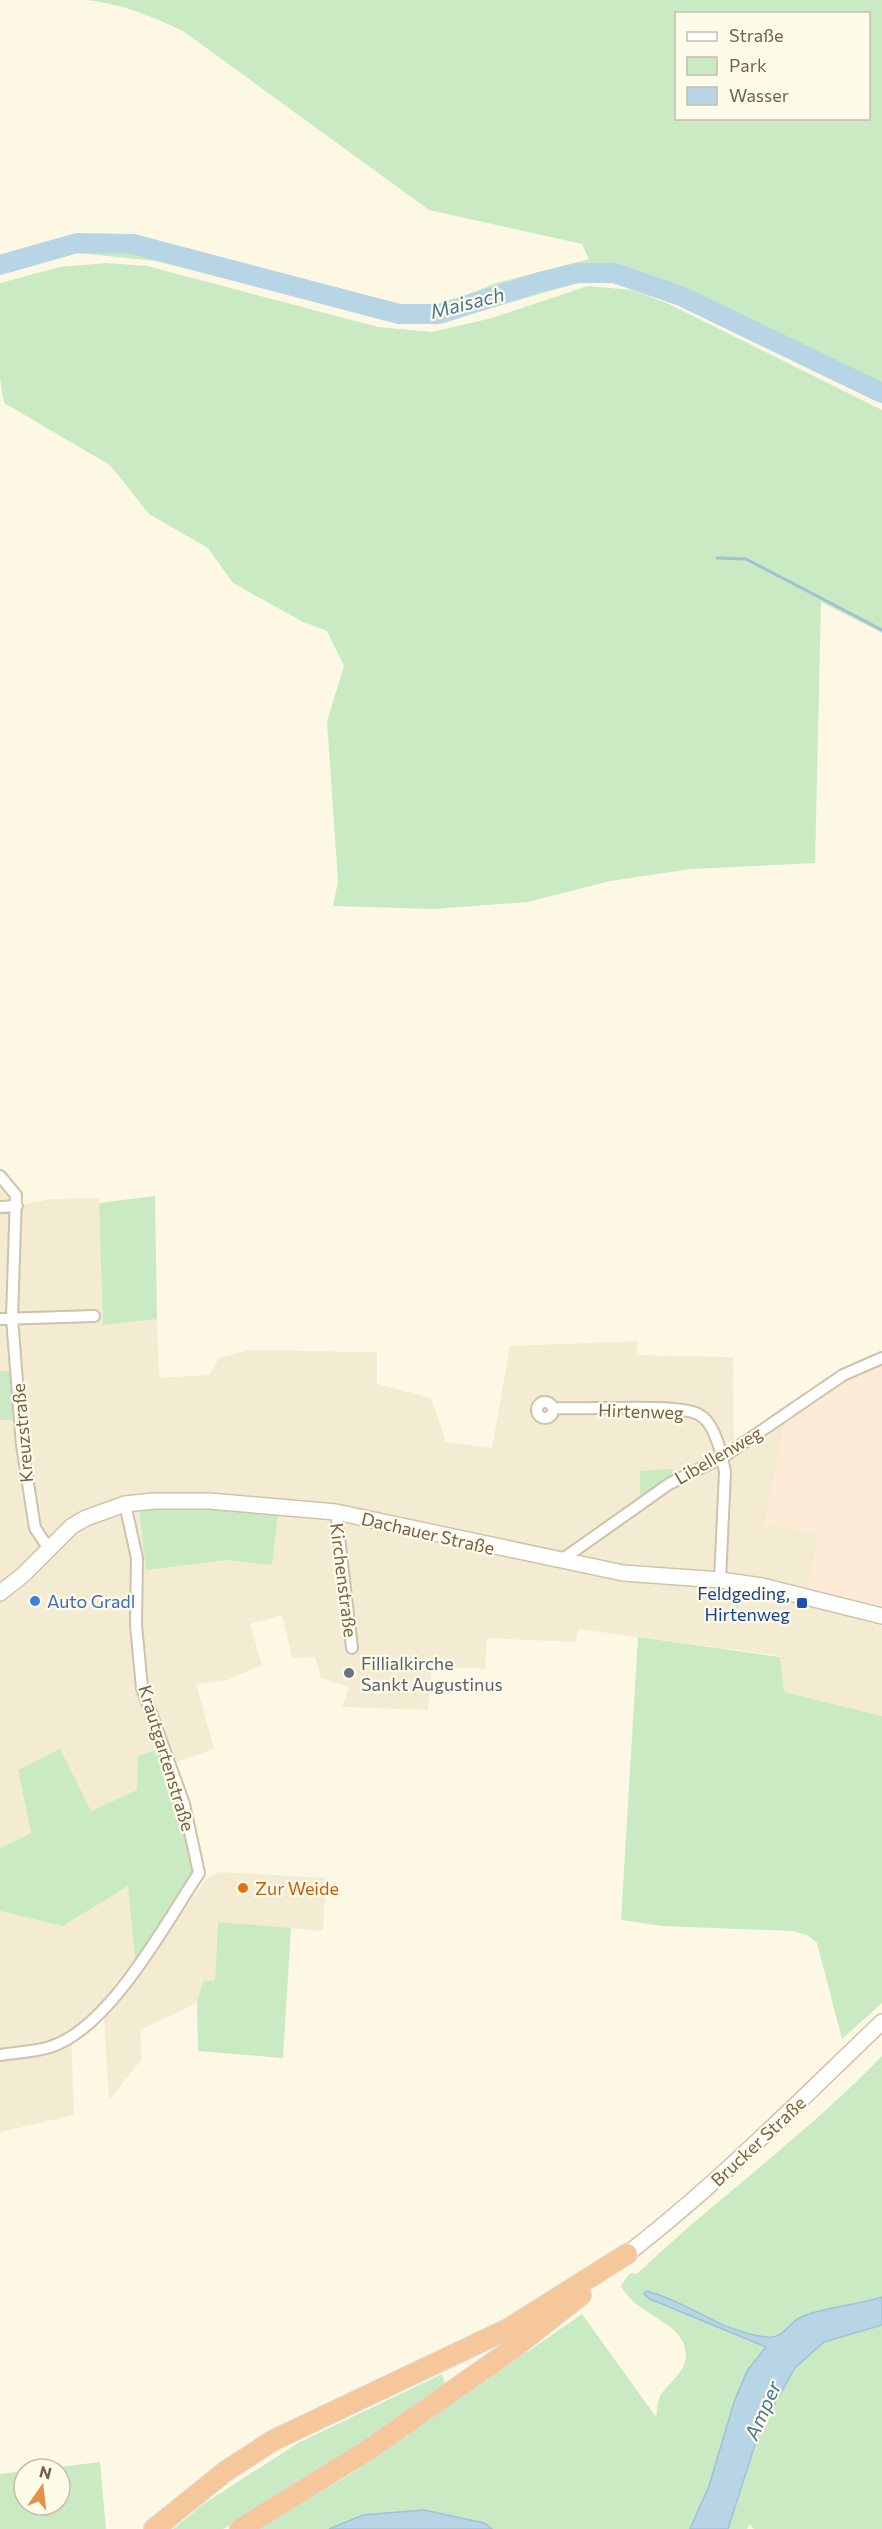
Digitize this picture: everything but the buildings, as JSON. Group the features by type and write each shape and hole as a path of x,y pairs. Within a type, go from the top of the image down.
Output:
{"highway":[{"path":"154,2529 226,2471 274,2440 508,2329 627,2254"},
{"path":"240,2529 368,2450 511,2350 578,2299 627,2254"}],"street":[{"name":"Kreuzstraße","path":"0,1176 16,1195 17,1206 12,1318 28,1496 35,1527 49,1548"},
{"path":"0,1207 17,1206"},
{"path":"0,1319 94,1316"},
{"name":"Libellenweg","path":"560,1562 669,1484 723,1457 843,1375 882,1358"},
{"name":"Hirtenweg","path":"553,1408 676,1410 698,1414 709,1425 723,1457 725,1472 720,1580"},
{"name":"Dachauer Straße","path":"0,1593 23,1575 72,1526 86,1518 124,1504 154,1501 209,1501 336,1512 560,1562 623,1573 720,1580 762,1586 882,1616"},
{"name":"Krautgartenstraße","path":"0,2055 52,2046 91,2023 118,1994 199,1873 184,1804 142,1688 136,1625 137,1558 124,1504"},
{"name":"Kirchenstraße","path":"336,1512 352,1648"},
{"name":"Brucker Straße","path":"627,2254 681,2212 753,2148 882,2022"}],"shaded area":[{"path":"0,1176 17,1206 51,1199 99,1198 103,1325 157,1319 159,1378 209,1375 219,1358 248,1350 377,1352 377,1384 431,1398 446,1442 492,1448 510,1346 638,1341 637,1355 733,1357 734,1456 785,1420 819,1533 805,1605 882,1626 882,1716 783,1692 780,1656 578,1629 576,1642 487,1638 485,1669 432,1666 428,1710 342,1707 349,1687 321,1678 315,1657 292,1658 282,1615 250,1624 262,1665 227,1680 196,1684 214,1749 175,1762 161,1748 137,1790 91,1811 60,1750 18,1770 31,1833 0,1848"},
{"path":"882,1362 882,1609 807,1591 819,1533 764,1525 785,1420 843,1377"},
{"path":"219,1872 326,1878 323,1931 218,1922 215,1980 203,1981 197,2003 140,2030 142,2059 109,2100 104,2016 121,1999 206,1879"},
{"path":"128,1886 135,1959 89,2018 71,2031 74,2115 0,2132 0,1911 63,1926"}],"green space":[{"path":"87,0 882,0 882,401 746,332 620,282 588,280 461,317 406,322 324,304 156,261 77,253 0,273 0,255 61,238 99,233 160,242 390,306 435,308 496,283 589,259 582,244 429,210 183,31 160,20 112,4"},
{"path":"107,263 147,266 378,327 432,332 492,318 588,286 632,290 669,304 882,410 882,633 821,602 815,863 691,869 610,881 527,902 434,909 333,906 338,882 327,721 344,666 327,631 303,622 233,583 208,548 149,514 110,465 4,403 0,379 0,283 60,267"},
{"path":"155,1196 157,1319 103,1325 99,1203"},
{"path":"0,1371 10,1371 13,1420 0,1420"},
{"path":"672,1469 673,1477 640,1496 640,1471"},
{"path":"139,1509 211,1509 278,1513 272,1565 227,1560 146,1570"},
{"path":"638,1637 780,1657 784,1692 882,1716 882,2003 842,2039 817,1943 807,1935 793,1931 663,1926 621,1920"},
{"path":"161,1748 185,1806 199,1872 135,1959 128,1886 63,1926 0,1911 0,1848 31,1833 18,1770 60,1749 91,1811 137,1790 138,1756"},
{"path":"218,1922 291,1928 283,2058 198,2051 197,2003 203,1981 215,1980"},
{"path":"882,2056 882,2297 798,2319 781,2334 767,2337 745,2333 651,2292 644,2293 650,2299 767,2347 747,2371 709,2486 690,2529 492,2529 483,2523 363,2515 329,2529 258,2529 351,2474 582,2314 656,2417 661,2394 683,2367 685,2348 681,2338 672,2329 639,2306 621,2286 630,2273 637,2274 823,2113"},
{"path":"882,2325 882,2529 754,2529 750,2524 747,2529 728,2529 759,2432 796,2368 824,2342"},
{"path":"442,2374 446,2388 292,2490 223,2529 173,2529 205,2503 298,2443"},
{"path":"100,2462 106,2529 0,2529 0,2474 12,2472 12,2517 72,2517 72,2465"}],"water":[{"name":"Amper","path":"646,2291 676,2302 735,2330 767,2337 778,2336 801,2317 811,2313 882,2297 882,2325 824,2342 795,2368 759,2432 728,2529 690,2529 709,2486 734,2402 747,2371 766,2347 650,2299 644,2294"},
{"path":"424,2510 484,2523 492,2529 329,2529 363,2515"}],"waterway":[{"name":"Maisach","path":"0,265 77,243 133,244 399,314 439,314 540,282 578,273 614,273 681,296 882,393"},
{"path":"717,558 746,559 882,630"}],"place":[{"name":"Auto Gradl","path":"35,1601"},
{"name":"Feldgeding, Hirtenweg","path":"802,1603"},
{"name":"Fillialkirche Sankt Augustinus","path":"349,1673"},
{"name":"Zur Weide","path":"243,1888"}]}
